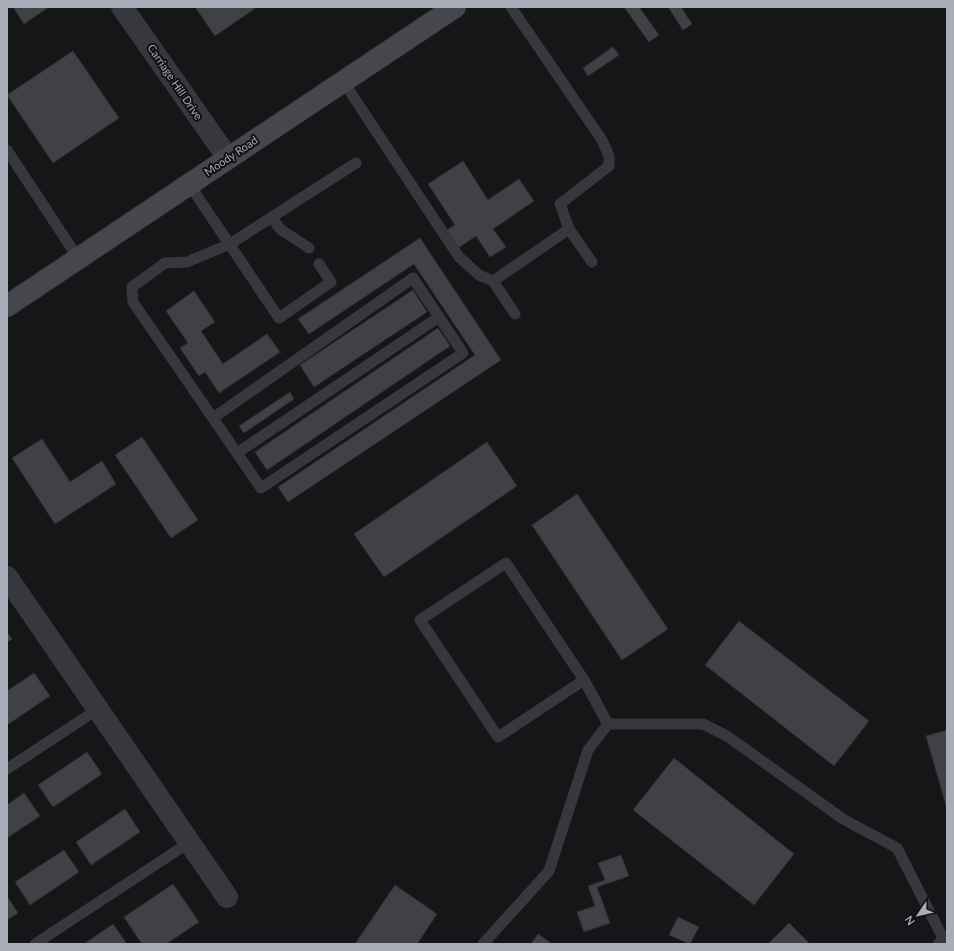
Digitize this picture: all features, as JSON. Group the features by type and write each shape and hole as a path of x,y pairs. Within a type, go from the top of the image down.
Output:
{"main road":[{"name":"Moody Road","path":"7,306 455,7"}],"street":[{"name":"Carriage Hill Drive","path":"122,7 228,158"},
{"path":"7,577 227,897"}],"lane":[{"path":"511,7 602,140 609,156 609,166 560,204 569,229 592,262"},
{"path":"343,81 460,258 479,274 493,281 516,314"},
{"path":"7,150 78,258"},
{"path":"213,418 414,278 462,353 261,488 132,302 132,287 165,263 187,262 230,244 356,163"},
{"path":"190,184 279,318 331,282 319,264"},
{"path":"272,217 280,229 309,248"},
{"path":"493,281 569,229"},
{"path":"237,452 439,317"},
{"path":"584,680 498,737 420,620 506,563 584,680 608,724"},
{"path":"7,769 98,709"},
{"path":"608,724 703,724 727,736 843,819 897,848 943,941"},
{"path":"484,944 549,871 588,750 608,724"},
{"path":"35,944 190,842"}],"building":[{"path":"13,7 49,7 24,24"},
{"path":"195,7 257,7 215,36"},
{"path":"624,7 639,7 659,35 649,42"},
{"path":"668,7 681,7 692,24 683,30"},
{"path":"613,47 619,55 588,76 583,68"},
{"path":"73,51 119,118 53,163 7,95"},
{"path":"463,161 488,200 519,179 534,201 493,229 506,247 490,257 476,236 455,250 444,232 455,225 428,184"},
{"path":"420,238 501,360 288,502 278,487 475,355 414,264 309,334 298,319"},
{"path":"413,290 427,312 314,387 300,365"},
{"path":"194,291 215,322 201,331 223,364 267,334 280,352 219,393 205,372 199,376 180,348 188,343 166,311"},
{"path":"438,328 450,346 267,470 255,452"},
{"path":"290,392 294,399 244,433 239,426"},
{"path":"142,437 198,520 171,538 115,455"},
{"path":"42,439 70,482 102,461 116,484 55,524 12,458"},
{"path":"487,442 517,486 384,577 354,534"},
{"path":"577,494 668,629 622,660 532,525"},
{"path":"739,621 869,721 834,766 705,665"},
{"path":"7,632 12,639 7,642"},
{"path":"34,673 50,696 7,725 7,691"},
{"path":"947,730 947,809 926,736"},
{"path":"87,752 102,774 53,807 38,785"},
{"path":"674,758 794,854 754,905 633,810"},
{"path":"24,793 40,816 7,838 7,805"},
{"path":"125,809 140,832 91,865 76,842"},
{"path":"64,850 79,872 30,905 15,882"},
{"path":"621,855 629,876 597,887 610,923 584,932 577,912 595,906 588,886 605,880 598,863"},
{"path":"173,884 199,922 166,944 142,944 124,917"},
{"path":"395,885 437,914 417,944 355,944"},
{"path":"7,896 18,913 7,920"},
{"path":"678,917 699,927 690,944 669,935"},
{"path":"789,923 810,944 768,944"},
{"path":"113,924 127,944 84,944"},
{"path":"538,934 552,944 531,944"}]}
